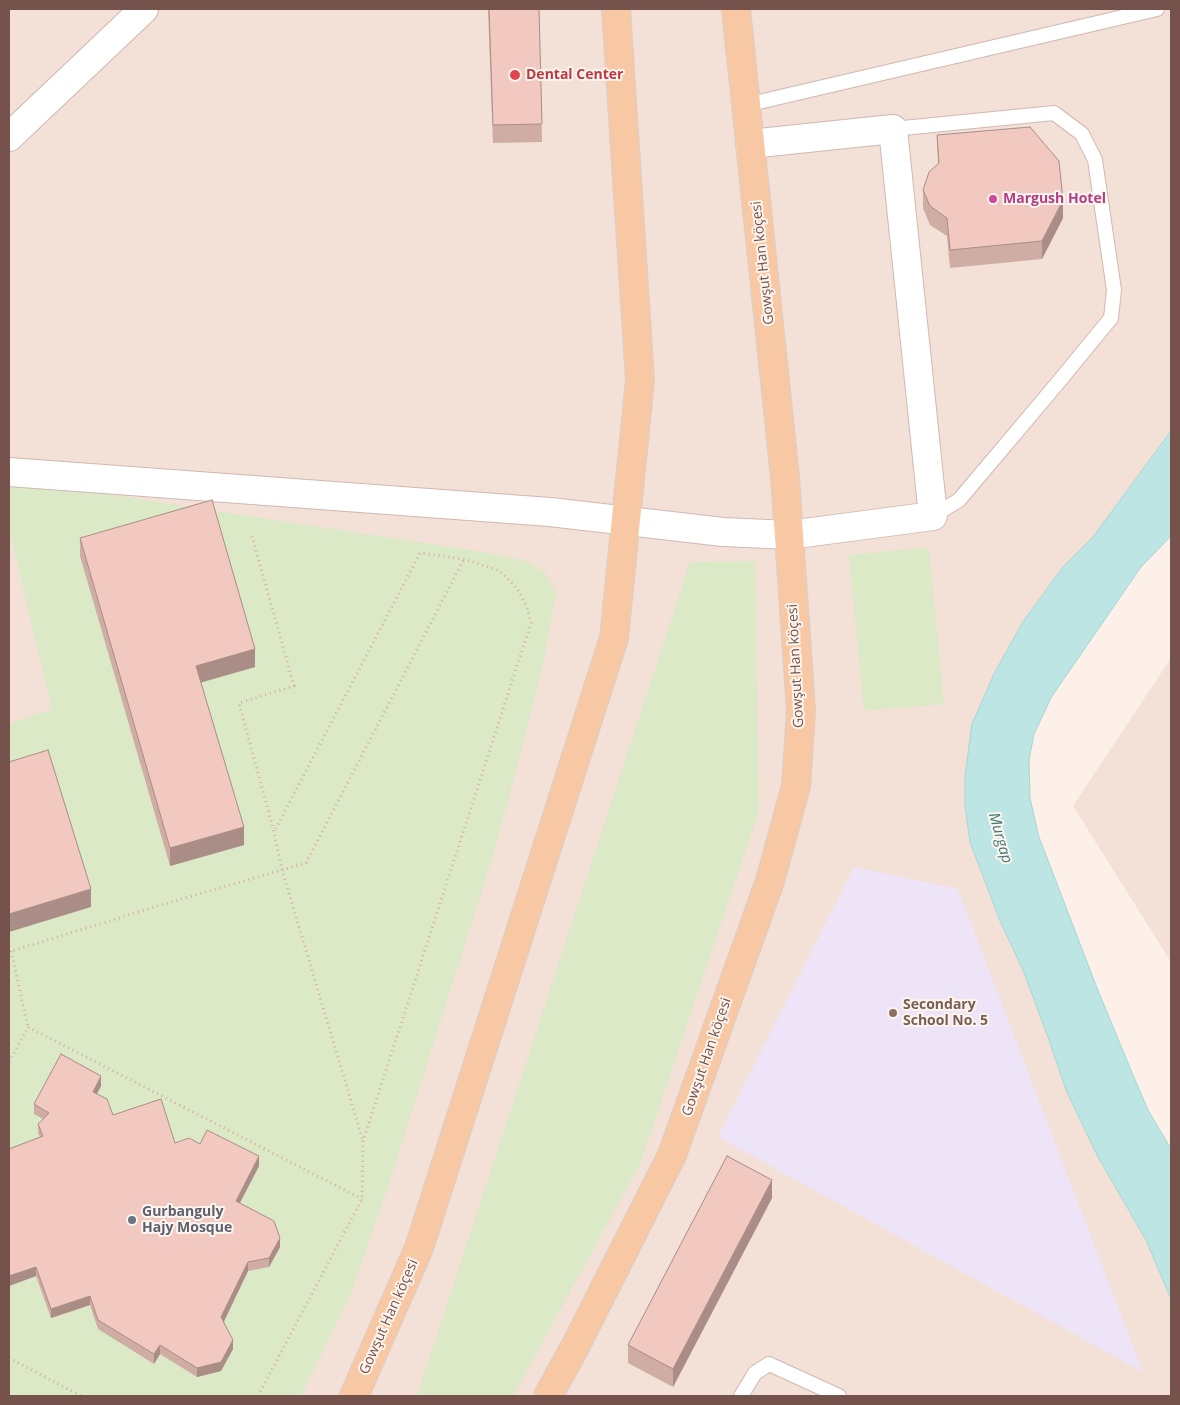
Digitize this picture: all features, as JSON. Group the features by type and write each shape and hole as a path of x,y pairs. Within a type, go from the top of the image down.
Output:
{"main road":[{"name":"Gowşut Han köçesi","path":"354,1396 419,1248 614,638 640,380 616,9"},
{"name":"Gowşut Han köçesi","path":"548,1396 576,1346 672,1155 770,881 796,786 801,711 785,477 736,9"},
{"path":"560,1396 576,1346"}],"street":[{"path":"9,137 144,9"},
{"path":"9,472 550,512 723,532 789,536 933,516 893,129 750,144"}],"lane":[{"path":"746,105 1157,9"},
{"path":"893,129 1054,112 1082,134 1095,160 1114,290 1111,318 959,500 933,516"},
{"path":"741,1396 755,1373 769,1364 839,1396"}],"path":[{"path":"252,536 294,686 239,703 274,832 282,870 363,1141"},
{"path":"258,1396 362,1198 363,1141 531,623 527,607 518,588 500,571 464,559 420,553 274,832"},
{"path":"9,1062 28,1027 10,951 306,863 464,559"},
{"path":"28,1027 362,1198"},
{"path":"9,1358 81,1396"}],"shaded area":[{"path":"9,9 1171,9 1171,431 1093,537 1063,567 1022,623 994,674 972,724 965,776 965,805 970,842 1000,921 1023,970 1066,1090 1098,1157 1146,1240 1171,1299 1171,1396 9,1396"},
{"path":"1171,658 1171,962 1073,806"},
{"name":"Secondary School No. 5","path":"854,867 958,889 1143,1372 718,1137"}],"green space":[{"path":"9,479 483,552 526,561 545,572 556,593 542,670 496,846 388,1187 350,1296 301,1396 9,1396 9,724 52,709 9,529"},
{"path":"929,547 944,704 864,711 849,555"},
{"path":"755,561 759,811 640,1164 513,1396 417,1396 690,562"}],"water":[{"name":"Murgap","path":"1171,431 1171,536 1141,567 1052,696 1034,734 1029,760 1030,798 1039,837 1097,988 1133,1075 1148,1110 1171,1149 1171,1299 1146,1240 1098,1157 1066,1090 1023,970 1000,921 970,842 965,805 965,776 972,724 994,674 1022,623 1063,567 1093,537"}],"building":[{"name":"Dental Center","path":"489,9 539,9 542,124 493,125"},
{"name":"Margush Hotel","path":"1030,127 1059,161 1063,200 1042,241 950,250 947,218 930,206 923,190 929,172 939,163 937,135"},
{"path":"212,500 255,649 196,666 244,827 170,848 80,538"},
{"path":"48,750 91,889 9,914 9,762"},
{"name":"Gurbanguly Hajy Mosque","path":"61,1054 101,1076 93,1092 107,1099 113,1115 161,1099 175,1143 189,1138 200,1144 207,1130 259,1156 236,1201 274,1221 280,1238 269,1258 248,1262 221,1317 233,1340 221,1362 197,1368 160,1345 154,1354 98,1320 90,1296 51,1309 36,1267 9,1276 9,1149 43,1136 38,1124 49,1113 34,1104"},
{"path":"727,1156 772,1180 673,1369 628,1345"}],"place":[{"name":"Dental Center","path":"515,75"},
{"name":"Margush Hotel","path":"993,199"},
{"name":"Secondary School No. 5","path":"893,1013"},
{"name":"Gurbanguly Hajy Mosque","path":"132,1220"}]}
